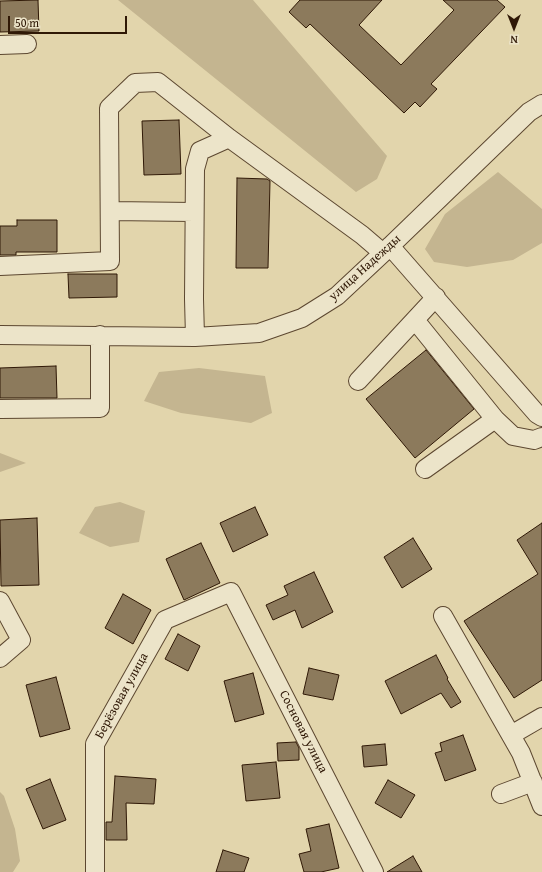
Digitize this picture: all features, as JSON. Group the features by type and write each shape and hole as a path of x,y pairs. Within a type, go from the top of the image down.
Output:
{"street":[{"path":"0,44 27,44"},
{"path":"0,266 110,261 109,108 135,83 158,82 228,138 362,235 387,250 436,297 537,414 542,417"},
{"name":"улица Надежды","path":"0,335 196,337 259,333 302,318 337,296 387,250 529,112 542,104"},
{"path":"196,337 194,212 195,169 200,151 228,138"},
{"path":"110,211 194,212"},
{"path":"358,381 436,297"},
{"path":"414,320 495,419 513,436 534,440 542,437"},
{"path":"0,409 100,408 100,335"},
{"path":"425,469 495,419"},
{"name":"Берёзовая улица","path":"95,872 95,744 165,620 231,592"},
{"name":"Сосновая улица","path":"231,592 374,872"},
{"path":"0,601 21,640 0,658"},
{"path":"443,616 512,735 521,753 542,806"},
{"path":"512,735 542,717"},
{"path":"501,794 533,782"}],"shaded area":[{"path":"118,0 253,0 387,156 377,179 356,192"},
{"path":"498,172 542,209 542,243 513,260 467,267 434,262 425,249 445,214"},
{"path":"199,368 265,376 272,413 251,423 181,413 144,401 159,372"},
{"path":"0,453 26,463 0,472"},
{"path":"120,502 145,511 139,542 110,547 79,533 95,507"},
{"path":"0,792 4,796 15,829 20,861 13,872 0,872"}],"building":[{"path":"38,0 39,31 0,32 0,1"},
{"path":"300,0 382,0 359,25 401,65 454,10 443,0 497,0 505,7 431,84 437,89 420,107 415,102 404,113 310,24 306,28 289,12"},
{"path":"179,120 181,174 144,175 142,121"},
{"path":"237,178 267,179 270,181 268,268 236,268"},
{"path":"17,220 57,220 57,252 16,252 16,255 0,255 0,226 17,226"},
{"path":"68,274 117,274 117,297 69,298"},
{"path":"426,350 474,409 415,458 366,399"},
{"path":"56,366 57,398 0,398 0,368"},
{"path":"255,507 268,535 233,552 220,523"},
{"path":"37,518 39,585 1,586 0,520"},
{"path":"542,523 542,680 514,698 464,621 538,574 517,540"},
{"path":"413,538 432,569 402,588 384,557"},
{"path":"201,543 220,583 184,600 166,559"},
{"path":"314,572 333,612 302,628 295,610 273,620 266,605 288,595 284,586"},
{"path":"123,594 151,610 133,644 105,628"},
{"path":"178,634 200,646 188,671 165,659"},
{"path":"436,655 448,678 447,679 461,702 451,708 441,693 401,714 385,681"},
{"path":"309,668 339,675 333,700 303,694"},
{"path":"253,673 264,714 235,722 224,681"},
{"path":"56,677 70,729 40,737 26,685"},
{"path":"463,735 476,770 445,781 435,753 442,751 440,743"},
{"path":"296,742 299,748 299,760 278,761 277,743"},
{"path":"385,744 387,765 364,767 362,746"},
{"path":"276,762 280,798 246,801 242,765"},
{"path":"115,776 156,779 154,804 126,803 127,840 106,840 106,822 112,822"},
{"path":"50,779 66,820 43,829 26,789"},
{"path":"388,780 415,795 401,818 375,803"},
{"path":"329,824 339,868 321,872 304,872 299,854 311,851 306,829"},
{"path":"223,850 249,858 244,872 216,872"},
{"path":"413,856 422,872 387,872"}]}
